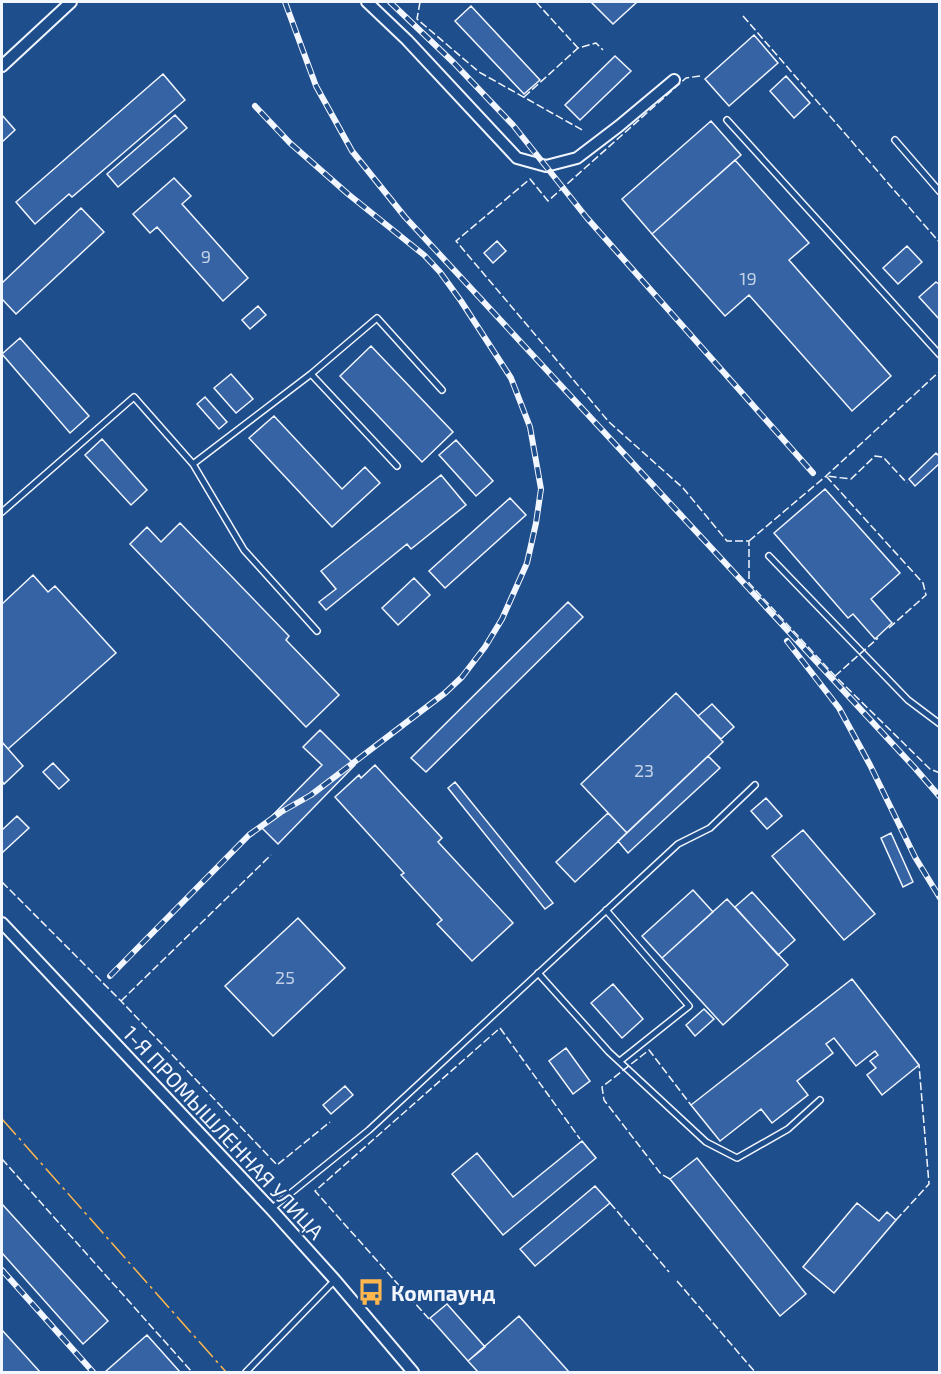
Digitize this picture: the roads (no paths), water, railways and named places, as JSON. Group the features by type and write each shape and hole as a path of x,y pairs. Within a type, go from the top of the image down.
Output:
{"street":[{"path":"2,66 71,2"},
{"path":"367,2 407,40 517,158 546,166 577,158 674,80"},
{"name":"1-Я ПРОМЫШЛЕННАЯ УЛИЦА","path":"2,923 271,1209 413,1372"}],"lane":[{"path":"727,120 939,355"},
{"path":"895,140 939,192"},
{"path":"193,464 311,374 377,318 442,390"},
{"path":"311,374 397,466"},
{"path":"2,512 134,397 193,464 244,550 317,631"},
{"path":"769,556 908,700 939,724"},
{"path":"271,1209 369,1130 678,844 710,828 755,785"},
{"path":"606,910 689,1006 620,1061"},
{"path":"538,973 620,1061 706,1142 737,1158 788,1129 820,1100"},
{"path":"246,1372 335,1280"}],"railway":[{"path":"285,2 316,86 352,151 405,217 940,797"},
{"path":"390,2 453,62 513,125 587,218 813,473"},
{"path":"110,976 249,835 281,812 311,795 445,693 462,677 485,647 502,619 527,563 536,523 541,489 530,427 511,378 461,301 440,272 424,255 348,194 290,143 255,106"},
{"path":"787,641 839,708 915,857 940,898"},
{"path":"2,1270 93,1372"}],"place":[{"name":"Компаунд","path":"371,1292"}]}
